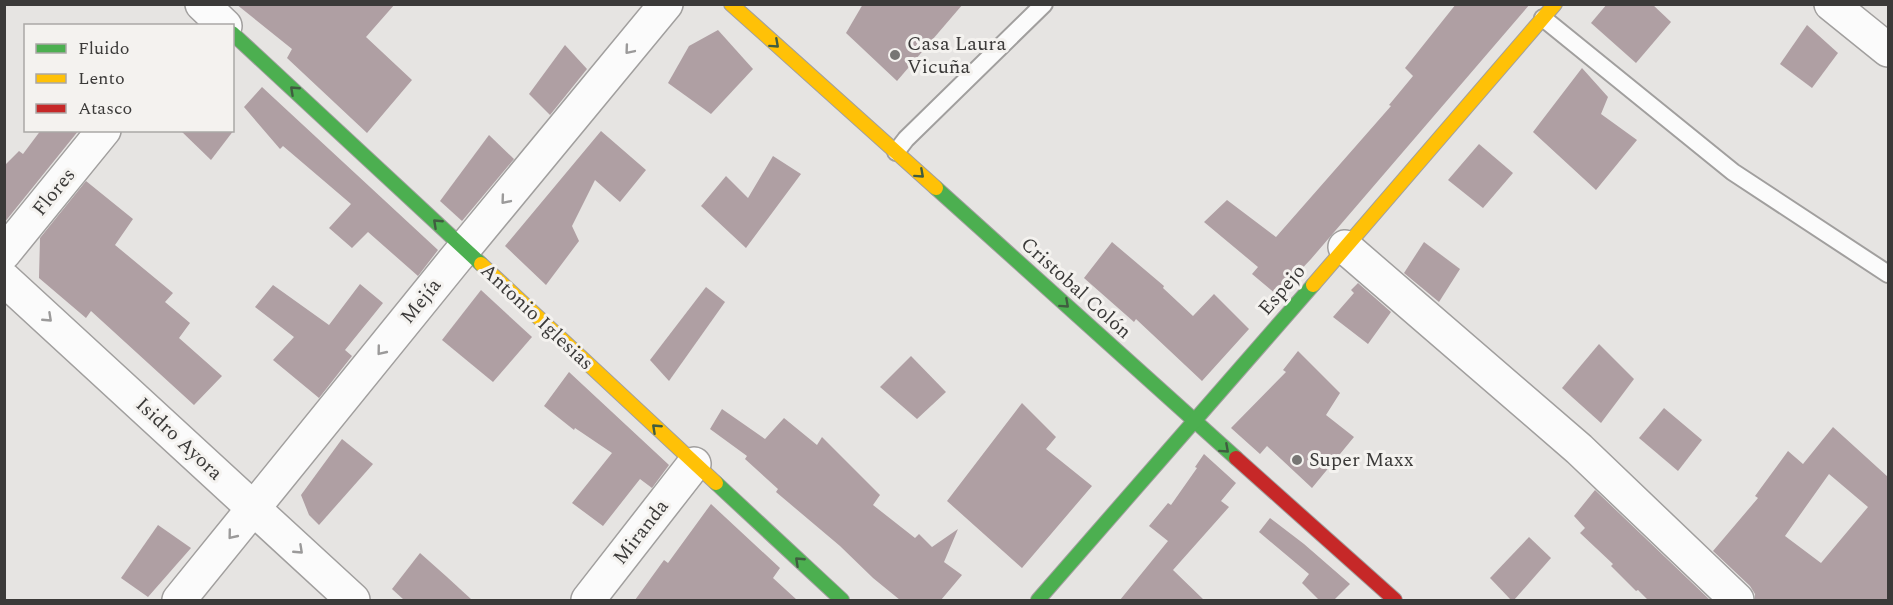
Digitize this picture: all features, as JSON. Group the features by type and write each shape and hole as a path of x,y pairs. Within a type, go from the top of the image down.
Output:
{"street":[{"name":"Mejía","path":"179,600 666,4"},
{"name":"Cristobal Colón","path":"731,4 1395,600"},
{"name":"Espejo","path":"1038,600 1195,422 1555,4"},
{"path":"1831,4 1888,50"},
{"name":"Antonio Iglesias","path":"234,35 842,600"},
{"name":"Flores","path":"4,253 102,132"},
{"path":"1345,247 1579,449 1737,600"},
{"name":"Isidro Ayora","path":"4,279 353,600"},
{"name":"Miranda","path":"588,600 694,464"}],"lane":[{"path":"896,152 1044,4"},
{"path":"1544,18 1733,172 1888,274"}],"building":[{"path":"236,4 395,4 366,37 412,80 367,133 287,58 292,49"},
{"name":"Casa Laura Vicuña","path":"863,4 963,4 897,81 846,33"},
{"path":"1456,4 1530,4 1311,259 1277,295 1252,274 1258,267 1204,222 1227,200 1276,237 1391,106 1389,105 1413,76 1405,68"},
{"path":"1607,4 1652,4 1671,22 1636,63 1591,23"},
{"path":"1807,25 1838,53 1812,88 1780,64"},
{"path":"718,30 753,69 711,114 668,83 689,46"},
{"path":"565,45 587,69 550,115 529,94"},
{"path":"1582,68 1608,97 1601,114 1637,140 1596,190 1533,132"},
{"path":"262,87 438,250 418,276 368,232 352,248 329,228 351,204 283,146 280,149 244,107"},
{"path":"601,131 646,170 620,202 595,180 572,226 579,241 546,285 505,246"},
{"path":"40,132 77,132 4,223 4,166 19,151 23,154"},
{"path":"182,132 232,132 211,160"},
{"path":"489,135 514,159 462,221 440,201"},
{"path":"1479,144 1513,173 1483,208 1448,180"},
{"path":"773,156 801,174 746,248 701,206 726,176 748,198"},
{"path":"86,181 133,219 115,245 173,293 165,302 190,323 179,338 222,376 194,405 91,311 86,318 39,278 40,238"},
{"path":"1112,242 1164,286 1163,288 1193,316 1214,294 1249,329 1202,381 1136,319 1134,322 1084,278"},
{"path":"1424,242 1460,269 1439,302 1404,273"},
{"path":"1358,283 1391,312 1368,344 1333,317 1354,293 1351,290"},
{"path":"360,284 383,303 345,350 352,356 319,398 273,360 294,337 255,307 273,285 329,325"},
{"path":"706,287 725,302 669,381 650,360"},
{"path":"481,290 532,337 493,382 442,340"},
{"path":"1599,344 1634,379 1601,423 1562,388"},
{"path":"1298,351 1340,393 1326,415 1354,437 1312,488 1267,446 1260,454 1231,428 1286,372 1283,370"},
{"path":"911,356 946,392 917,419 880,387"},
{"path":"569,372 669,465 652,488 640,479 603,526 572,503 612,453 575,428 574,430 544,406"},
{"path":"1022,403 1056,437 1046,449 1092,486 1022,568 947,501"},
{"path":"1664,408 1702,440 1678,471 1639,438"},
{"path":"722,409 765,439 784,418 817,445 822,437 880,495 873,505 915,538 919,534 932,547 958,529 944,562 962,575 941,600 900,600 776,492 778,489 745,459 747,456 710,429"},
{"path":"1833,427 1888,477 1888,600 1755,600 1755,594 1750,586 1713,551 1758,498 1755,496 1788,451 1803,464","holes":["1829,474 1868,507 1821,563 1785,536"]},
{"path":"342,439 373,464 319,525 309,515 301,495"},
{"path":"1204,454 1236,483 1221,501 1229,507 1173,570 1204,600 1120,600 1168,541 1149,526 1168,503 1171,505"},
{"path":"1595,490 1710,600 1648,600 1638,590 1636,591 1611,566 1613,564 1580,533 1585,528 1574,516"},
{"path":"711,504 780,568 773,578 797,600 635,600 664,560 668,563"},
{"path":"1270,518 1350,584 1334,600 1319,600 1302,583 1309,574 1259,532"},
{"path":"158,525 191,548 148,597 121,578"},
{"path":"1529,537 1551,558 1514,600 1511,600 1490,578"},
{"path":"420,553 472,600 404,600 392,589"}],"traffic: fast":[{"path":"234,35 481,264"},
{"path":"936,188 1236,458"},
{"path":"1038,600 1313,285"},
{"path":"716,483 842,600"}],"traffic: slow":[{"path":"731,4 936,188"},
{"path":"1313,285 1555,4"},
{"path":"481,264 716,483"}],"traffic: jam":[{"path":"1236,458 1395,600"}],"place":[{"name":"Casa Laura Vicuña","path":"895,55"},
{"name":"Super Maxx","path":"1297,460"}]}
